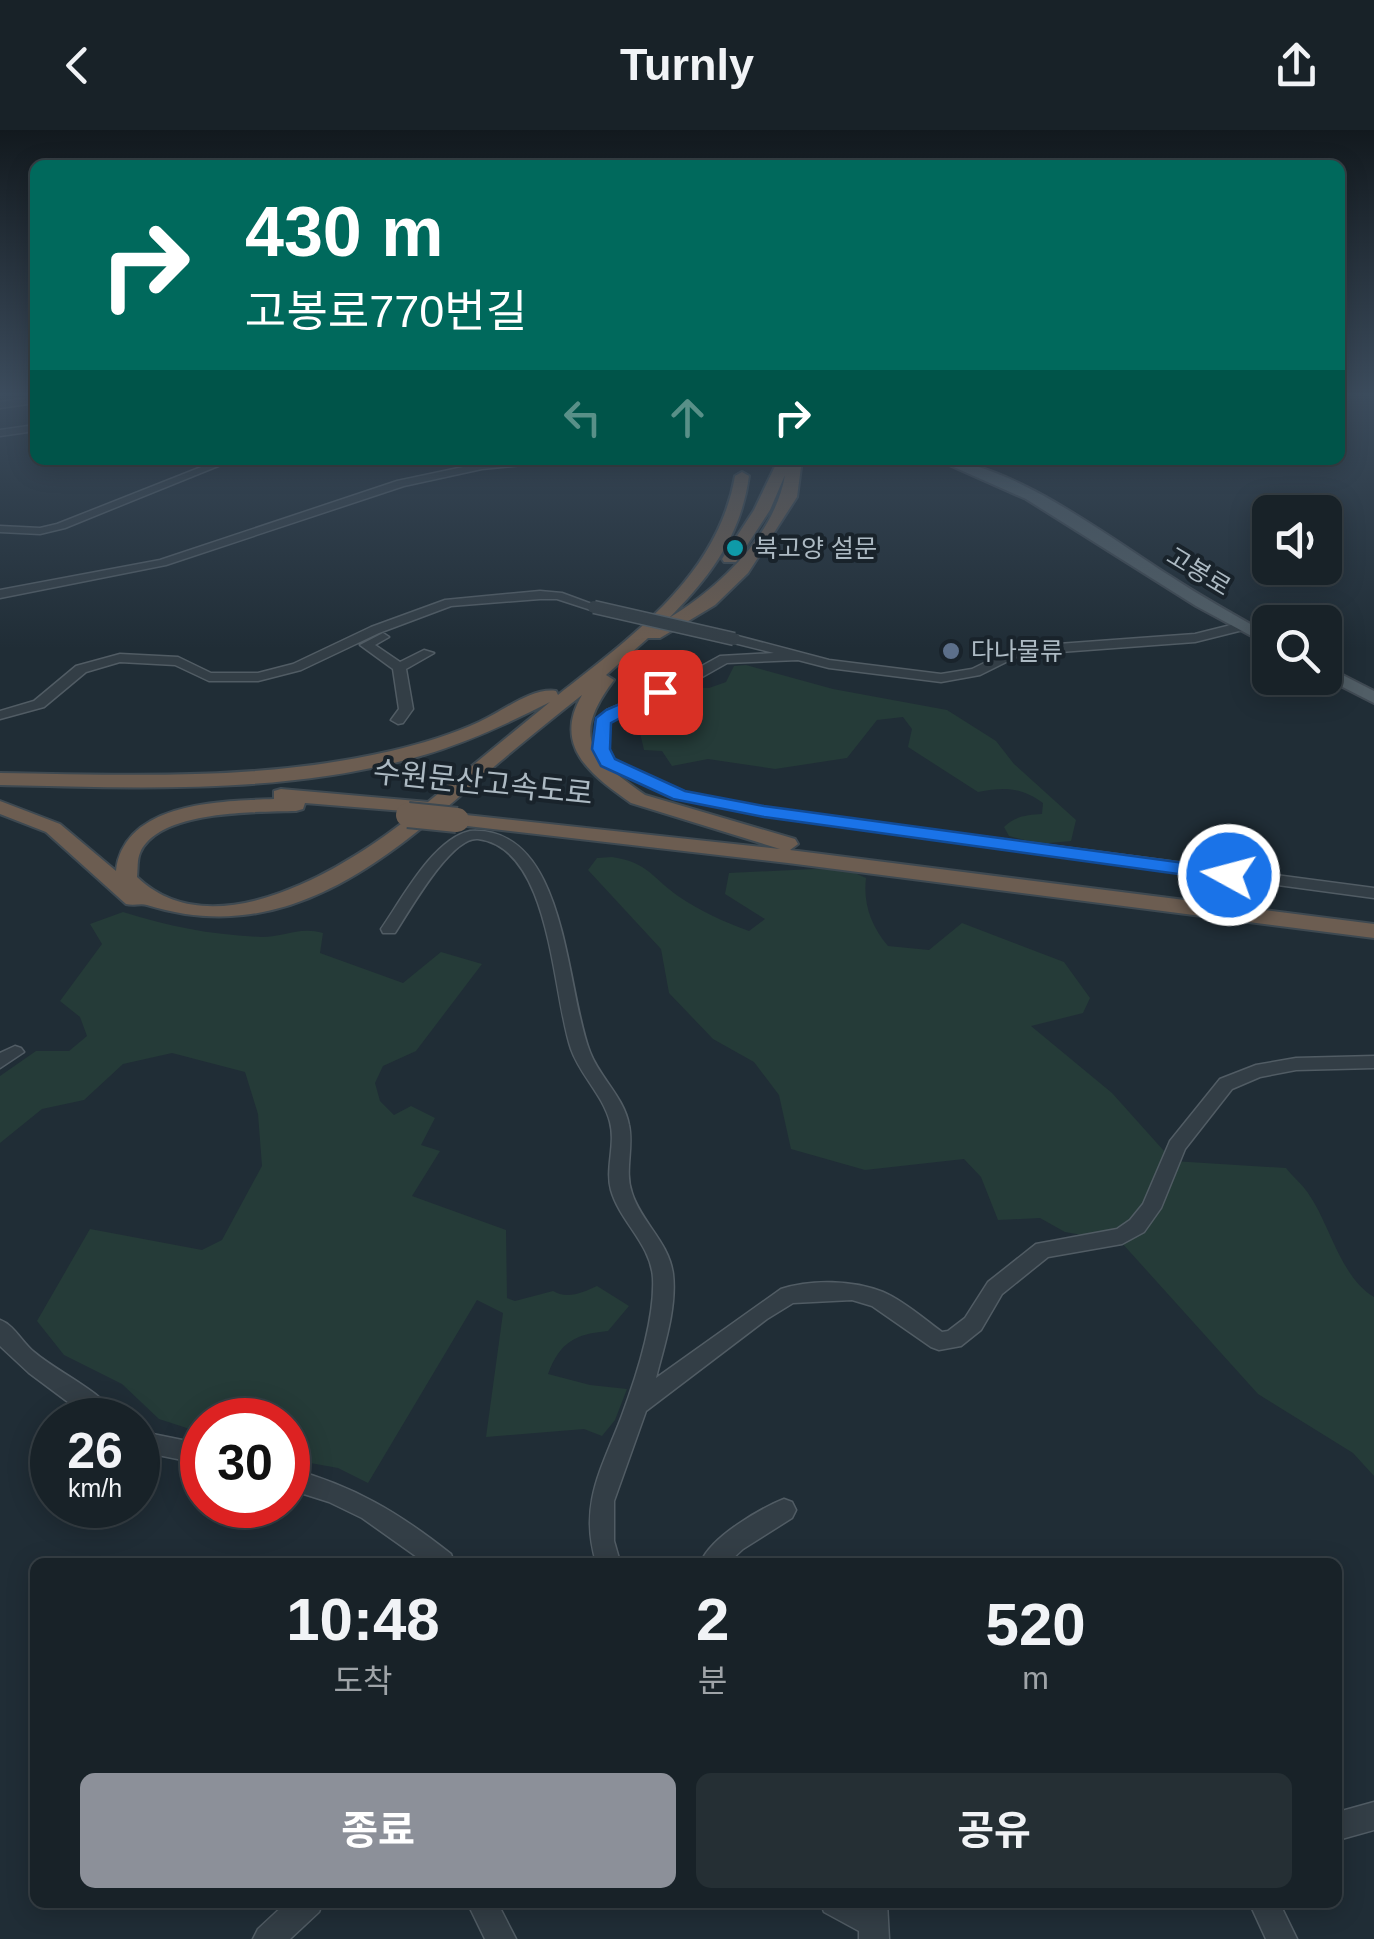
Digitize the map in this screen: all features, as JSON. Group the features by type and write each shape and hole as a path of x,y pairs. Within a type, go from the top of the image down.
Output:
{"highway":[{"path":"680,605 718,536 740,480"},
{"path":"296,806 219,808 169,820 146,835 128,854 126,878 133,888 162,902 206,910 253,907 318,886 356,866 680,605 725,557 768,480"},
{"path":"0,779 219,781 296,776 377,763 483,731 554,692 707,592 747,543 771,480"},
{"path":"680,605 710,601 742,570 789,497 792,480"},
{"path":"651,630 584,705 576,723 584,750 620,787 638,799 801,848"},
{"path":"0,808 53,828 111,882 134,899 156,908 202,918 285,908 330,891 384,859 631,655"},
{"name":"수원문산고속도로","path":"0,779 462,815 801,848 1374,923"},
{"name":"수원문산고속도로","path":"0,789 414,811"},
{"name":"수원문산고속도로","path":"462,815 1374,931"}],"main road":[{"name":"고봉로","path":"1003,480 1051,504 1163,579 1252,631"},
{"path":"1342,680 1374,698"}],"street":[{"path":"0,529 40,531 61,526 176,480"},
{"path":"0,594 150,566 412,480"},
{"path":"0,715 44,701 81,669 110,660 160,658 185,664 209,677 258,677 297,667 396,621 449,603 524,594 558,596 798,656 941,678 974,672 1017,651 1195,638 1243,626"},
{"path":"396,621 405,626 366,645 399,667 406,709 398,720"},
{"path":"399,667 428,653"},
{"path":"798,656 724,659 676,686 612,713 602,722 601,749 608,762 680,795 764,812 1374,893"},
{"path":"390,929 457,840 467,836 492,837 508,843 525,860 551,920 580,1051 612,1104 621,1128 618,1184 628,1213 652,1239 663,1279 637,1404 604,1487 598,1518 607,1558"},
{"path":"637,1404 788,1295 852,1292 878,1299 939,1341 954,1340 974,1324 1002,1280 1043,1250 1122,1236 1137,1226 1151,1208 1177,1146 1226,1084 1256,1071 1296,1064 1374,1062"},
{"path":"0,1329 16,1351 83,1398"},
{"path":"310,1484 364,1503 437,1558"},
{"path":"717,1558 734,1540 784,1510"},
{"path":"1342,1825 1374,1816"},
{"path":"268,1939 303,1908"},
{"path":"484,1908 501,1939"},
{"path":"847,1908 874,1921"},
{"path":"1267,1908 1282,1939"}],"green space":[{"path":"746,665 833,689 947,710 996,741 1014,764 1076,820 1071,841 1039,844 1009,836 1004,827 1017,818 1042,814 1043,803 1012,790 978,792 908,747 912,729 903,717 877,720 847,758 775,769 708,759 672,766 662,751 644,750 637,720 692,688 726,682 734,666"},
{"path":"612,857 642,867 686,901 749,931 765,919 725,894 729,873 848,870 866,878 869,914 888,946 929,950 962,923 1064,962 1090,998 1083,1013 1031,1026 1112,1093 1173,1161 1286,1168 1316,1206 1352,1277 1374,1297 1374,1476 1353,1453 1258,1394 1121,1242 1065,1232 1040,1218 998,1220 981,1177 964,1159 865,1170 791,1149 779,1095 754,1062 713,1039 669,993 661,949 588,870 597,858"},
{"path":"123,912 226,934 262,937 307,931 323,933 320,953 403,983 441,952 482,964 416,1051 383,1066 375,1083 380,1101 394,1115 411,1106 435,1118 421,1145 440,1151 412,1196 506,1230 507,1298 515,1301 553,1291 570,1295 597,1286 629,1306 608,1331 586,1334 564,1347 548,1374 627,1389 615,1420 602,1436 584,1429 486,1437 503,1313 477,1300 368,1483 338,1468 310,1463 310,1398 180,1398 180,1426 160,1419 160,1398 137,1398 122,1384 64,1355 37,1321 90,1229 202,1250 222,1240 262,1166 258,1114 245,1072 172,1053 123,1064 84,1100 42,1109 0,1143 0,1076 36,1051 69,1051 87,1036 80,1017 60,1001 102,944 90,924"}],"place":[{"name":"북고양 설문","path":"735,548"},
{"name":"다나물류","path":"951,651"}],"route":[{"path":"660,692 612,713 602,722 601,749 608,762 680,795 764,812 1229,875"}]}
